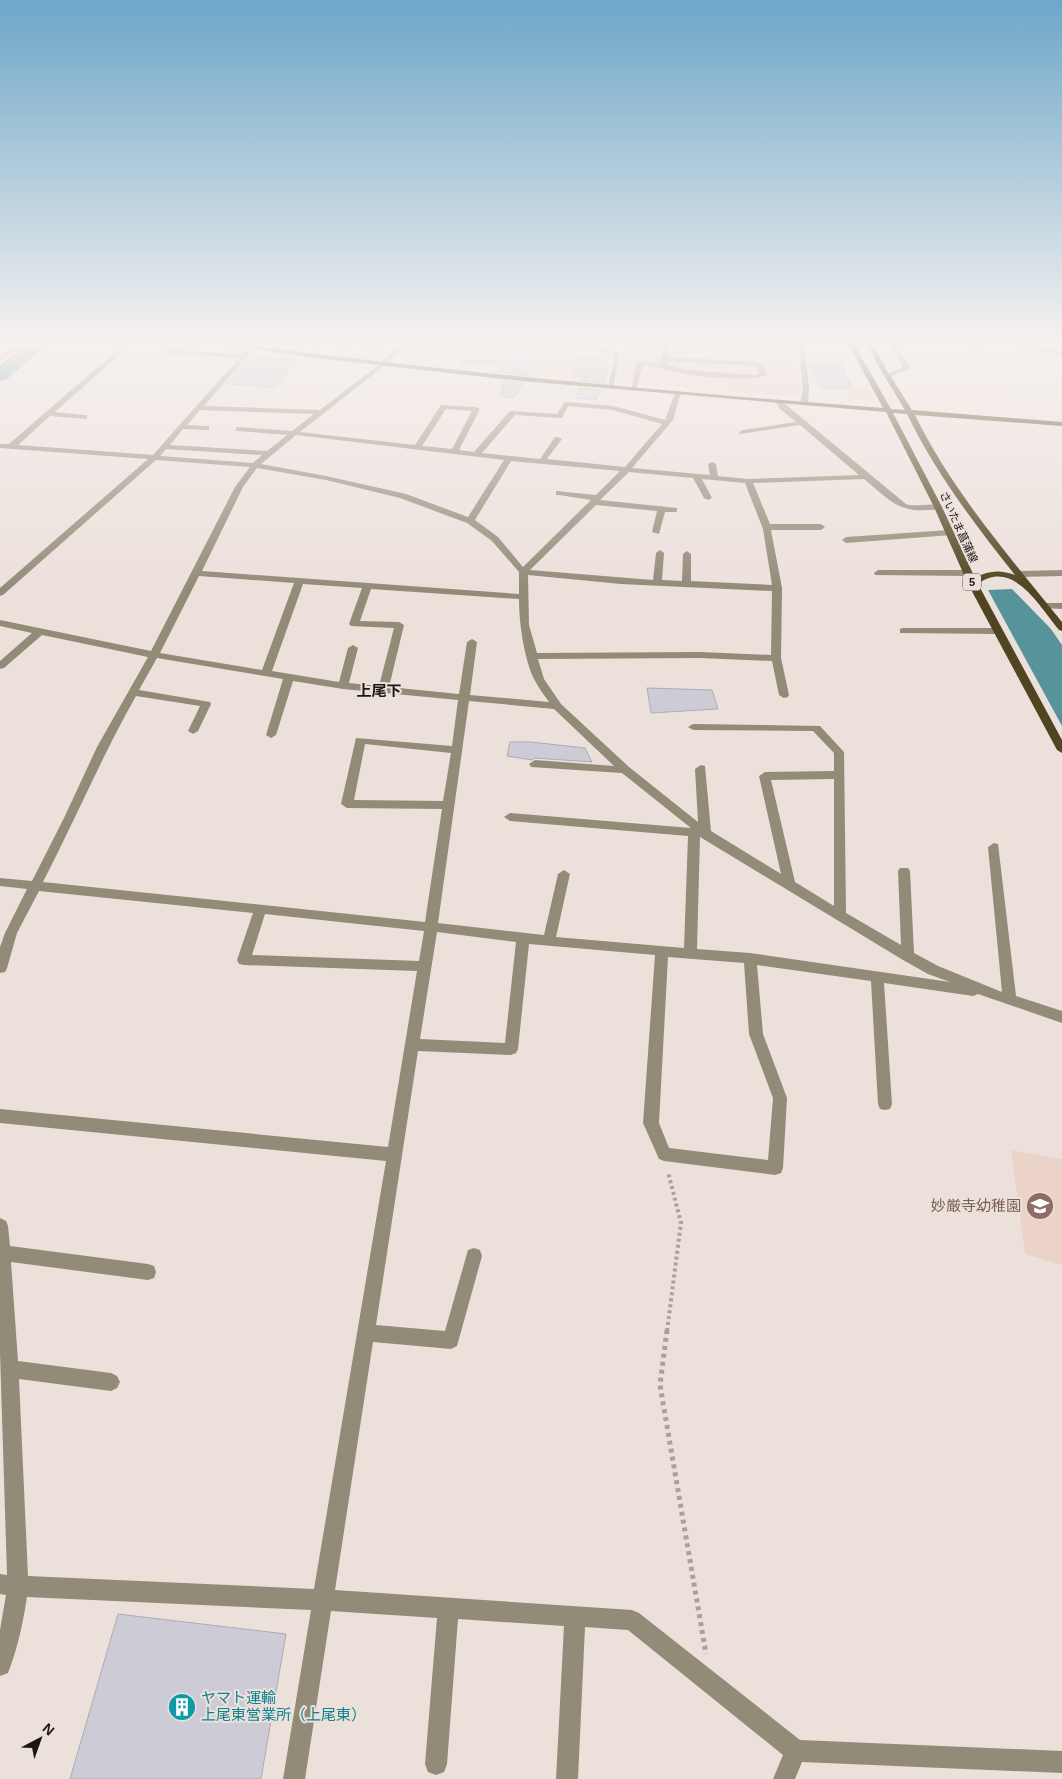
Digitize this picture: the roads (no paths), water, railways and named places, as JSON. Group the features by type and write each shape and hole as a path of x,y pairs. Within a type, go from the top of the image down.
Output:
{"main road":[{"name":"さいたま菖蒲線","path":"895,423 938,507 973,584 1062,750"},
{"name":"さいたま菖蒲線","path":"915,423 928,449 943,472 1062,628"},
{"name":"5","path":"973,584 983,575 1000,574 1008,575 1027,584"}],"street":[{"path":"10,447 38,423"},
{"path":"0,594 155,457 185,423"},
{"path":"0,968 11,934 34,885 70,818 102,747 154,655 239,488 255,465 307,423"},
{"path":"417,447 434,423"},
{"path":"455,451 469,423"},
{"path":"477,453 504,423"},
{"path":"523,572 626,470 666,423"},
{"path":"743,432 802,423"},
{"path":"802,423 903,506 913,509 938,507"},
{"path":"182,426 206,428"},
{"path":"239,429 294,433 509,458 748,482 866,477"},
{"path":"542,461 558,439"},
{"path":"0,446 255,465 326,478 403,496 470,521 495,539 523,572 524,625 539,679 558,706 625,770 699,832 908,956 933,970 996,995 1062,1017"},
{"path":"163,447 268,453"},
{"path":"470,521 509,458"},
{"path":"712,464 714,478"},
{"path":"696,476 708,498"},
{"path":"748,482 766,527 777,588 776,658 784,695"},
{"path":"559,493 596,500 674,510"},
{"path":"656,532 661,509"},
{"path":"766,527 820,527"},
{"path":"846,540 949,533"},
{"path":"657,583 660,554"},
{"path":"686,584 687,554"},
{"path":"523,572 657,583 777,588"},
{"path":"196,573 524,597"},
{"path":"878,573 968,573"},
{"path":"1019,574 1062,574"},
{"path":"266,674 299,581"},
{"path":"367,586 354,624 399,625 384,690"},
{"path":"1045,606 1062,606"},
{"path":"0,623 154,655 343,686 558,706"},
{"path":"903,631 997,630"},
{"path":"0,666 40,632"},
{"path":"294,1779 431,927 472,642"},
{"path":"343,686 353,648"},
{"path":"532,656 700,655 776,658"},
{"path":"271,735 289,677"},
{"path":"133,692 206,704 193,731"},
{"path":"693,727 816,728 839,752 840,916"},
{"path":"448,805 347,804 360,740 456,750"},
{"path":"536,764 625,770"},
{"path":"690,952 699,832 701,769"},
{"path":"789,884 764,776 838,775"},
{"path":"510,817 699,832"},
{"path":"994,848 1010,1000"},
{"path":"904,871 908,956"},
{"path":"549,941 564,874"},
{"path":"0,882 549,941 750,958 996,995"},
{"path":"260,910 244,960 424,966"},
{"path":"412,1045 511,1048 523,938"},
{"path":"662,950 651,1123 664,1154 775,1168 780,1098 756,1034 750,958"},
{"path":"877,976 885,1104"},
{"path":"0,1116 394,1155"},
{"path":"0,1226 10,1369 9,1585 12,1625 0,1665"},
{"path":"3,1254 148,1272"},
{"path":"366,1333 451,1340 474,1256"},
{"path":"10,1369 111,1382"},
{"path":"9,1585 323,1600 632,1620 796,1751 1062,1762"},
{"path":"436,1764 448,1608"},
{"path":"566,1779 575,1616"},
{"path":"784,1779 796,1751"}],"water":[{"path":"1012,589 1051,629 1062,645 1062,726 988,590"}],"place":[{"name":"妙厳寺幼稚園","path":"1040,1206"},
{"name":"ヤマト運輸 上尾東営業所（上尾東）","path":"182,1707"}],"district":[{"name":"上尾下","path":"379,691"}]}
